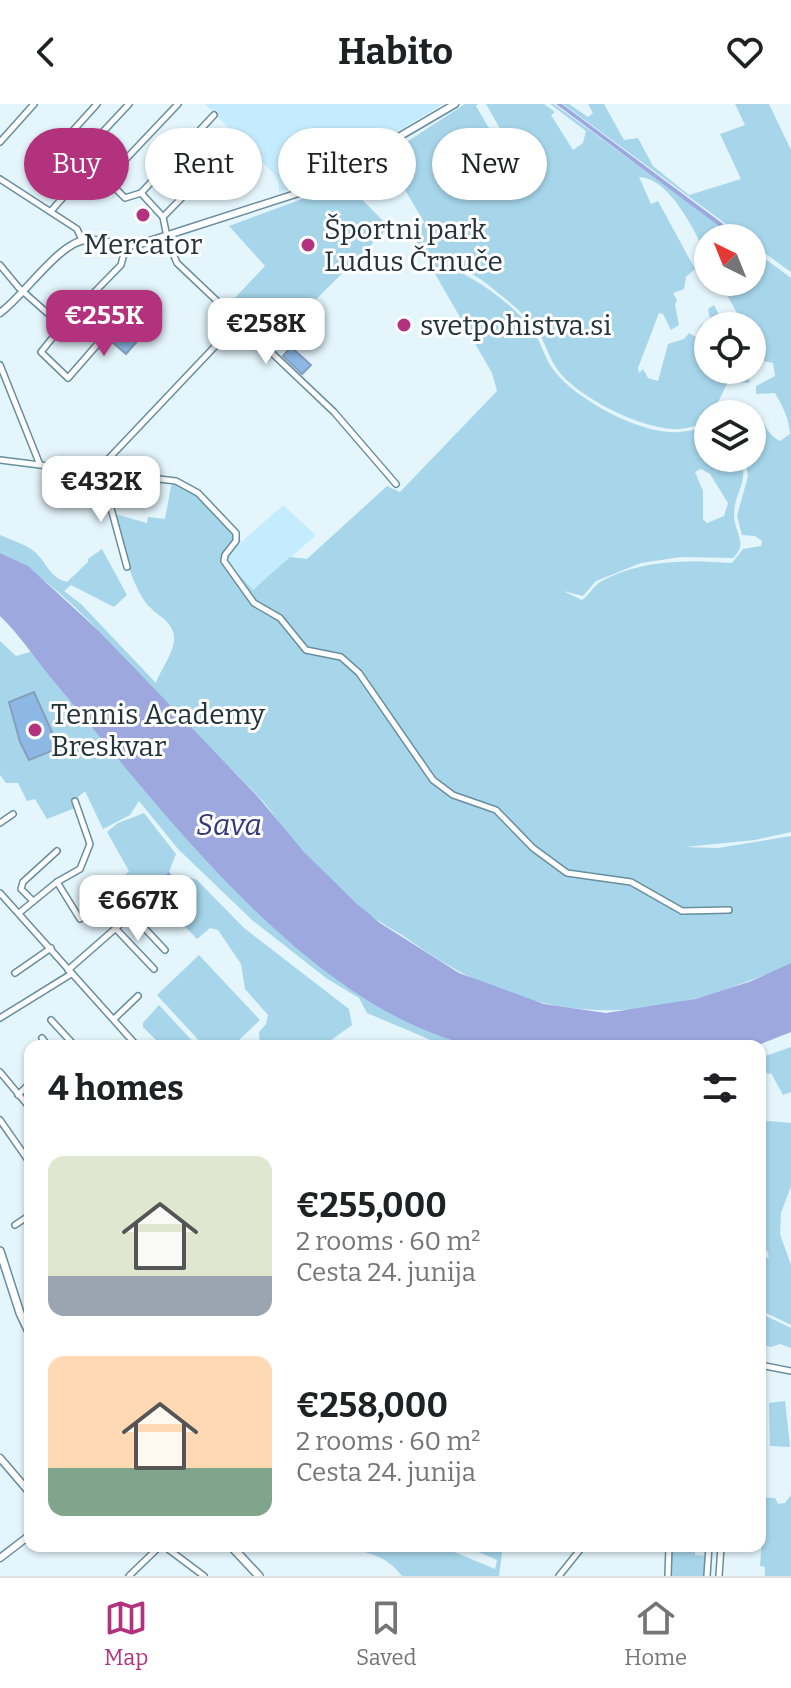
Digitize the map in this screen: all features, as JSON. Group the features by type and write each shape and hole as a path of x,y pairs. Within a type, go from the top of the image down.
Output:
{"main road":[{"path":"0,1251 24,1321"},
{"path":"237,1552 259,1576"}],"street":[{"path":"0,142 34,104"},
{"path":"75,128 97,104"},
{"path":"106,128 129,104"},
{"path":"129,156 178,104"},
{"path":"0,313 67,248 82,240 126,246 156,240 308,190 455,104"},
{"path":"129,197 141,193 214,115"},
{"path":"0,179 77,229 82,240"},
{"path":"141,193 163,217 177,263 339,418 396,484"},
{"path":"51,211 61,200"},
{"path":"163,217 180,200"},
{"path":"76,311 103,336 68,378 41,352 62,326 76,311 121,265 126,246"},
{"path":"0,265 24,292 62,326"},
{"path":"94,473 239,321"},
{"path":"0,365 40,465"},
{"path":"0,460 176,481 190,486 236,533 236,541 224,561 254,603 280,618 306,650 341,657 359,673 439,785 453,795 496,810 533,848 567,873 631,882 682,911 729,910"},
{"path":"94,473 109,501 127,567"},
{"path":"19,913 57,882 80,869 90,844 75,801"},
{"path":"0,823 13,814"},
{"path":"33,901 21,889 23,882 57,851"},
{"path":"57,882 80,919"},
{"path":"0,893 132,1040"},
{"path":"0,1018 70,972 140,907"},
{"path":"132,915 165,950"},
{"path":"116,929 154,969"},
{"path":"15,973 51,948"},
{"path":"114,1019 138,996"},
{"path":"51,1020 69,1040"},
{"path":"0,1072 24,1102"},
{"path":"18,1095 24,1089"},
{"path":"0,1120 24,1154"},
{"path":"15,1225 24,1219"},
{"path":"766,1366 791,1371"},
{"path":"0,1458 24,1486"},
{"path":"0,1546 3,1556 24,1540"},
{"path":"129,1576 155,1552"},
{"path":"170,1552 204,1576"},
{"path":"559,1576 578,1552"},
{"path":"668,1576 669,1552"},
{"path":"707,1576 709,1552"},
{"path":"719,1576 721,1552"}],"shaded area":[{"path":"205,104 443,104 403,128 278,128 278,180 262,162 262,128 229,128"},
{"path":"465,104 478,104 476,106 489,128 432,128 432,200 547,200 547,128 500,128 486,104 544,104 555,112 551,115 573,150 583,143 586,131 550,104 554,104 718,224 694,224 694,231 680,207 661,186 639,177 651,204 658,201 694,270 686,277 684,289 673,293 677,300 679,325 671,330 663,314 659,313 638,368 639,373 643,369 648,378 658,381 668,344 684,339 689,333 694,336 694,384 727,384 719,400 694,400 694,426 672,429 643,423 596,402 560,373 537,330 520,312 487,284 419,244 412,236 424,222 411,200 416,200 416,136"},
{"path":"563,104 569,104 588,117 593,113 588,104 604,104 624,140 638,138 653,166 689,195 741,179 720,134 745,125 735,104 769,104 791,150 791,272 766,254 766,224 726,224"},
{"name":"Športni park Ludus Črnuče","path":"299,200 363,200 389,227 274,341 232,301 265,266 229,226"},
{"path":"427,256 468,276 517,313 532,329 555,372 578,394 611,414 647,428 682,432 694,429 694,472 703,491 703,519 707,523 724,516 728,503 706,472 743,472 734,515 740,548 733,558 681,557 641,563 596,581 583,596 563,591 582,600 600,582 632,569 664,563 732,563 743,549 761,546 762,541 755,536 742,535 737,516 747,472 766,472 766,427 780,441 790,434 787,418 775,393 756,394 756,386 766,384 766,381 775,376 773,363 766,362 766,312 736,312 728,296 766,296 766,259 791,278 791,832 755,840 685,847 718,848 791,836 791,963 741,984 693,999 646,1008 600,1010 554,1005 508,993 462,973 377,920 318,867 263,801 95,627 39,576 0,553 0,535 31,549 53,574 67,582 102,549 127,595 114,607 71,585 64,591 81,604 156,683 171,652 174,635 169,624 146,603 135,583 115,514 147,523 148,517 165,519 171,486 175,483 196,495 241,541 226,556 226,561 253,590 290,557 307,559 387,486 400,492 497,391 492,373"},
{"path":"714,305 718,312 709,312 708,309"},
{"path":"283,505 316,535 253,591 226,561 226,556"},
{"path":"0,641 16,656 33,651 169,817 206,859 284,936 371,1000 459,1040 431,1040 367,1013 359,998 326,978 252,920 178,849 139,801 130,815 103,829 85,791 77,798 80,806 47,819 35,799 27,801 18,783 6,783 0,775"},
{"path":"144,813 176,854 169,872 138,897 125,875 129,871 107,832 118,823"},
{"path":"191,878 197,880 244,928 349,1009 352,1025 331,1040 260,1040 259,1032 266,1024 268,1015 245,989 241,964 218,930 210,928 197,939 161,902"},
{"path":"199,955 260,1020 239,1040 198,1040 157,995"},
{"path":"159,1005 191,1040 156,1040 143,1027"},
{"path":"791,1047 791,1092 783,1095 771,1073 766,1072 766,1056"},
{"path":"766,1122 791,1123 791,1186 781,1213 780,1234 791,1265 791,1325 766,1313 766,1258 769,1257 766,1250"},
{"path":"766,1316 791,1328 791,1348 780,1344 766,1346"},
{"path":"785,1401 790,1447 770,1446 769,1403"},
{"path":"791,1495 791,1576 765,1576 765,1567 760,1566 761,1552 766,1552 766,1497 775,1498 778,1504 785,1503"},
{"path":"364,1552 454,1552 495,1569 497,1560 479,1552 502,1552 499,1576 402,1576 381,1558"},
{"path":"671,1552 695,1552 695,1555 706,1556 705,1576 670,1576"}],"water":[{"path":"556,104 562,104 723,224 716,224"},
{"name":"Sava","path":"0,553 28,566 99,631 259,798 304,852 356,903 380,923 459,973 544,1004 606,1013 695,999 749,982 791,963 791,1032 766,1042 456,1040 410,1024 352,990 295,947 242,897 142,788 0,616"},
{"path":"169,872 180,885 150,912 138,897"}],"building":[{"path":"150,308 159,316 126,354 111,341 115,337 121,341"},
{"path":"291,347 311,365 302,374 283,356"},
{"name":"Tennis Academy Breskvar","path":"34,692 59,748 29,760 20,742 9,702"}],"place":[{"name":"Mercator","path":"143,215"},
{"name":"Športni park Ludus Črnuče","path":"308,245"},
{"name":"svetpohistva.si","path":"404,325"},
{"name":"Tennis Academy Breskvar","path":"35,730"}]}
